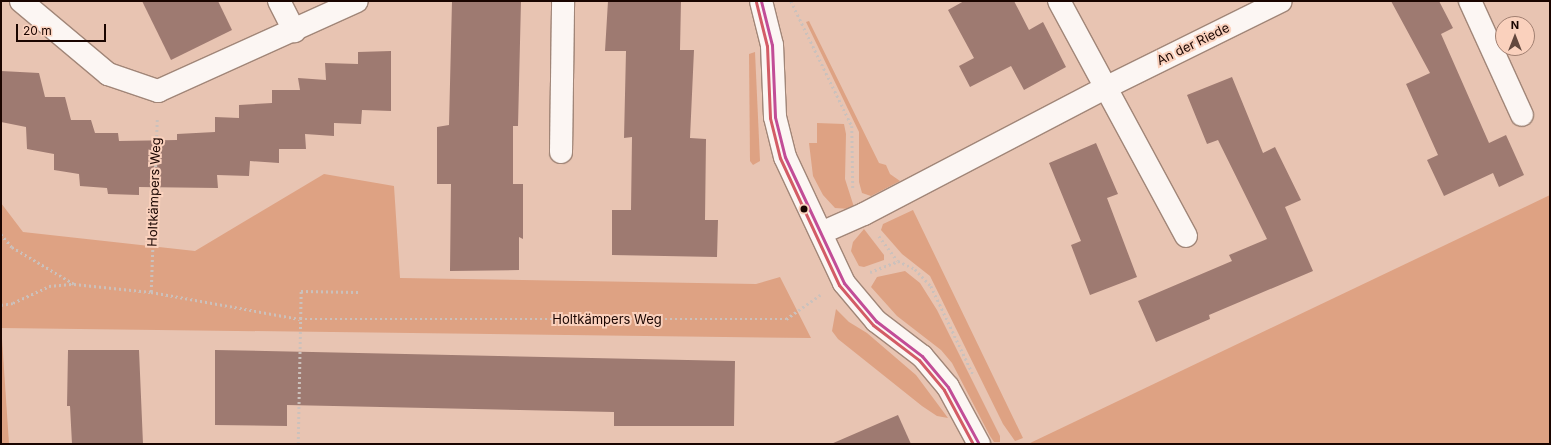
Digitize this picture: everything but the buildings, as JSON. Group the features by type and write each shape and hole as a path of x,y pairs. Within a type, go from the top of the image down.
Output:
{"street":[{"path":"21,1 108,74 158,92 357,1"},
{"path":"279,1 294,31"},
{"path":"561,152 563,1"},
{"path":"761,1 772,45 776,117 785,157 844,283 876,321 922,356 948,387 979,444"},
{"path":"1059,1 1186,236"},
{"name":"An der Riede","path":"821,233 864,214 1105,88 1281,1"},
{"path":"1470,1 1522,115"}],"path":[{"name":"Holtkämpers Weg","path":"151,292 158,92"},
{"name":"Holtkämpers Weg","path":"1,234 12,247 74,284"},
{"name":"Holtkämpers Weg","path":"1,305 13,303 49,286 74,284 151,292 300,319 786,319 800,311 809,301 844,283 898,261"},
{"path":"298,444 301,291 358,292"}],"shaded area":[{"path":"809,21 879,163 886,165 890,174 900,181 871,196 862,193 859,182 859,132 806,22"},
{"path":"755,52 760,161 753,165 750,161 749,54"},
{"path":"817,123 844,124 846,134 845,179 854,207 850,209 835,208 823,195 813,176 809,143 817,143"},
{"path":"324,174 394,186 400,278 756,284 780,277 811,338 1,328 1,203 23,232 195,251"},
{"path":"1550,195 1550,444 1028,444"},
{"path":"913,210 1023,438 1015,441 1003,424 930,276 902,254 881,230 883,224"},
{"path":"864,229 884,255 884,260 864,267 859,266 851,251 853,242"},
{"path":"905,271 920,283 937,310 1000,436 1000,442 994,442 990,436 952,363 941,350 897,316 871,287 877,277"},
{"path":"836,309 849,322 867,333 916,375 948,418 937,416 922,406 838,339 832,331"},
{"path":"2,339 9,444 1,444"}],"transit line":[{"path":"761,1 772,45 775,117 785,157 844,283 876,321 922,356 948,387 979,444"},
{"path":"756,2 767,46 770,118 780,158 839,285 873,325 919,360 944,390 973,444"}]}
